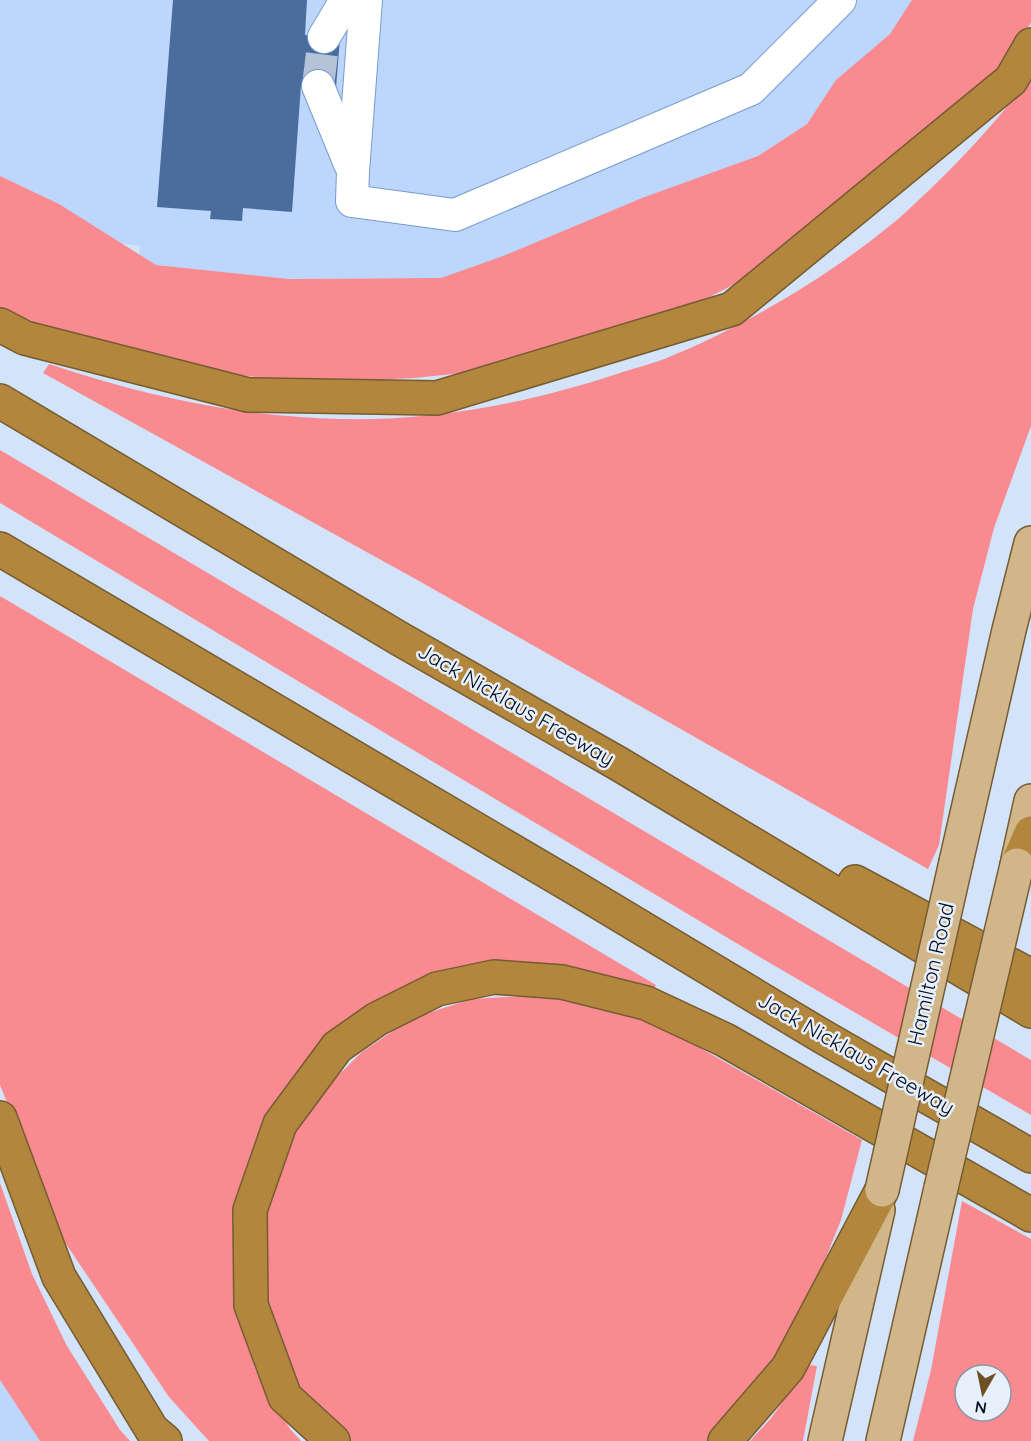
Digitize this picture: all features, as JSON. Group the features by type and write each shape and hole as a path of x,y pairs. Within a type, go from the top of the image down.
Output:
{"highway":[{"path":"0,325 25,338 248,395 437,398 732,309 1011,80 1031,45"},
{"name":"Jack Nicklaus Freeway","path":"0,401 400,639 620,764 1031,1011"},
{"name":"Jack Nicklaus Freeway","path":"0,549 587,894 825,1038 1031,1156"},
{"path":"400,639 1031,976"},
{"path":"1017,865 1031,833"},
{"path":"333,1441 285,1397 251,1305 250,1210 280,1124 337,1047 377,1019 437,989 494,977 562,982 646,1003 725,1040 1031,1215"},
{"path":"0,1118 59,1277 153,1430 165,1441"},
{"path":"725,1441 788,1368 882,1190"}],"main road":[{"name":"Hamilton Road","path":"825,1441 1009,630 1031,543"},
{"path":"883,1441 1031,801"}],"lane":[{"path":"324,37 346,0"},
{"path":"366,0 352,171 352,201 455,215 751,89 840,0"},
{"path":"318,86 352,171"}],"shaded area":[{"path":"0,0 951,0 827,94 807,124 758,156 448,287 382,278 289,279 156,265 139,255 140,246 114,243 0,188"},
{"path":"912,0 1031,0 1031,23 964,110 766,268 692,306 483,371 414,378 306,383 213,372 133,357 34,322 0,307 0,176 59,204 156,265 289,279 441,278 503,256 642,198 758,156 807,124 836,80 890,34"},
{"path":"1031,76 1031,426 994,528 973,609 939,845 928,869 419,581 43,373 49,364 120,386 193,403 266,414 341,419 411,417 481,408 516,402 584,384 657,362 697,345 782,300 837,265 892,224 938,181 993,123"},
{"path":"0,450 1031,1060 1031,1115 763,959 0,503"},
{"path":"0,596 656,985 651,994 515,968 317,1052 235,1297 255,1368 290,1429 301,1441 209,1441 169,1397 62,1238 0,1085"},
{"path":"543,995 613,1010 663,1027 862,1140 841,1220 804,1312 768,1373 709,1441 342,1441 302,1393 276,1342 263,1273 265,1212 281,1159 313,1100 362,1052 412,1018 472,999"},
{"path":"0,1183 32,1274 67,1346 120,1430 130,1441 40,1441 0,1380"},
{"path":"962,1201 1031,1239 1031,1441 913,1441 931,1370"},
{"path":"808,1365 817,1366 803,1441 750,1441 772,1417"},
{"path":"0,1380 40,1440 40,1441 0,1441"}],"building":[{"path":"173,0 307,0 305,35 340,38 336,88 301,85 292,212 243,208 242,221 210,219 211,211 157,207"}],"tunnel":[{"path":"318,86 324,37"}]}
